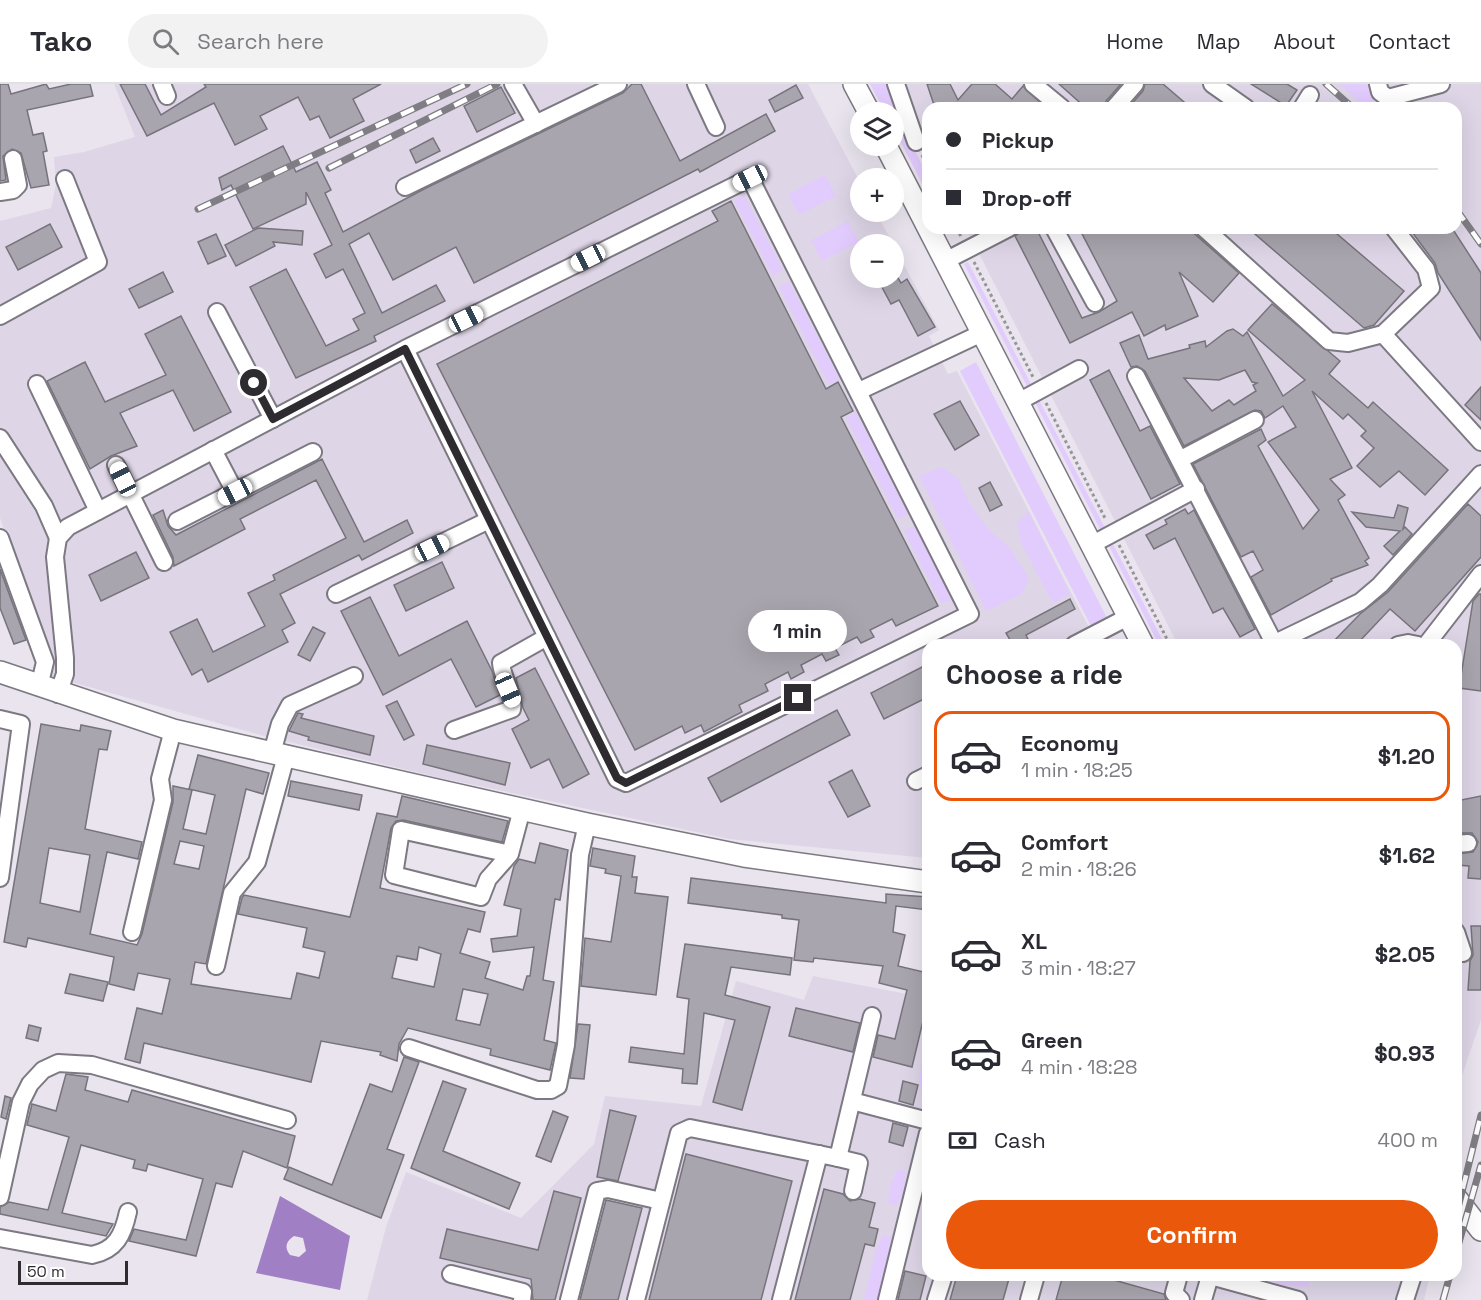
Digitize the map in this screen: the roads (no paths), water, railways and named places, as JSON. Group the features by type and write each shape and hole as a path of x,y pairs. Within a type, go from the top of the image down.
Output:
{"main road":[{"path":"854,84 864,102"},
{"path":"891,156 922,216"},
{"path":"931,234 1140,639"},
{"path":"0,672 48,691 172,730 279,755 586,824 744,856 922,881"},
{"path":"1462,1206 1481,1230"}],"street":[{"path":"513,84 536,124"},
{"path":"405,188 618,84"},
{"path":"696,84 716,127"},
{"path":"896,84 916,142"},
{"path":"1033,84 1055,102"},
{"path":"1119,102 1135,84"},
{"path":"1212,84 1238,102"},
{"path":"1378,84 1380,92 1388,98 1441,84"},
{"path":"0,192 13,190 18,185 13,159"},
{"path":"58,538 68,527 405,349 750,178 970,614 626,783 617,778 405,349"},
{"path":"0,316 98,262 65,179"},
{"path":"945,261 997,234"},
{"path":"1057,234 1095,303"},
{"path":"1217,234 1329,341 1348,343 1383,334 1431,288 1426,269 1399,234"},
{"path":"217,312 273,419"},
{"path":"859,391 982,333"},
{"path":"1383,334 1481,442"},
{"path":"1018,402 1079,369"},
{"path":"1136,376 1196,489 1271,639"},
{"path":"37,384 98,511"},
{"path":"1180,459 1255,420"},
{"path":"0,438 44,506 58,538 55,557 65,666 48,691"},
{"path":"213,450 235,492"},
{"path":"177,521 313,452"},
{"path":"116,465 164,562"},
{"path":"1283,639 1360,602 1380,585 1481,474"},
{"path":"1091,545 1196,489"},
{"path":"336,594 489,520"},
{"path":"0,538 45,662 48,691"},
{"path":"1431,639 1481,574"},
{"path":"1086,639 1128,617"},
{"path":"454,730 512,709 513,703 502,677 501,663 547,637"},
{"path":"216,966 232,893 257,862 279,755 280,724 290,705 354,676"},
{"path":"0,719 21,724 7,775 0,878"},
{"path":"132,932 163,800 160,779 172,730"},
{"path":"510,854 401,830 393,875 481,897 488,879 510,854 522,809"},
{"path":"410,1048 537,1090 551,1090 558,1086 566,1045 580,855 586,824"},
{"path":"838,1158 872,1016"},
{"path":"0,1197 21,1102 30,1084 43,1070 58,1063 92,1065 287,1120"},
{"path":"852,1101 922,1119"},
{"path":"636,1300 679,1133 690,1128 859,1163 853,1191"},
{"path":"781,1300 819,1154"},
{"path":"887,1300 922,1158"},
{"path":"569,1300 597,1191 608,1189 661,1201"},
{"path":"0,1238 92,1255 105,1252 124,1232 128,1212"},
{"path":"451,1274 523,1292 522,1300"},
{"path":"936,1300 942,1281"},
{"path":"1029,1300 1034,1281"},
{"path":"1177,1281 1174,1293 1181,1300"},
{"path":"1203,1300 1207,1281"},
{"path":"1230,1281 1298,1300"},
{"path":"1405,1300 1411,1281"}],"railway":[{"path":"198,209 467,84"},
{"path":"329,168 497,84"},
{"path":"1326,84 1346,102"},
{"path":"1462,217 1481,244"},
{"path":"1462,1192 1481,1115"},
{"path":"1462,1232 1481,1165"},
{"path":"1443,1300 1448,1281"}]}
